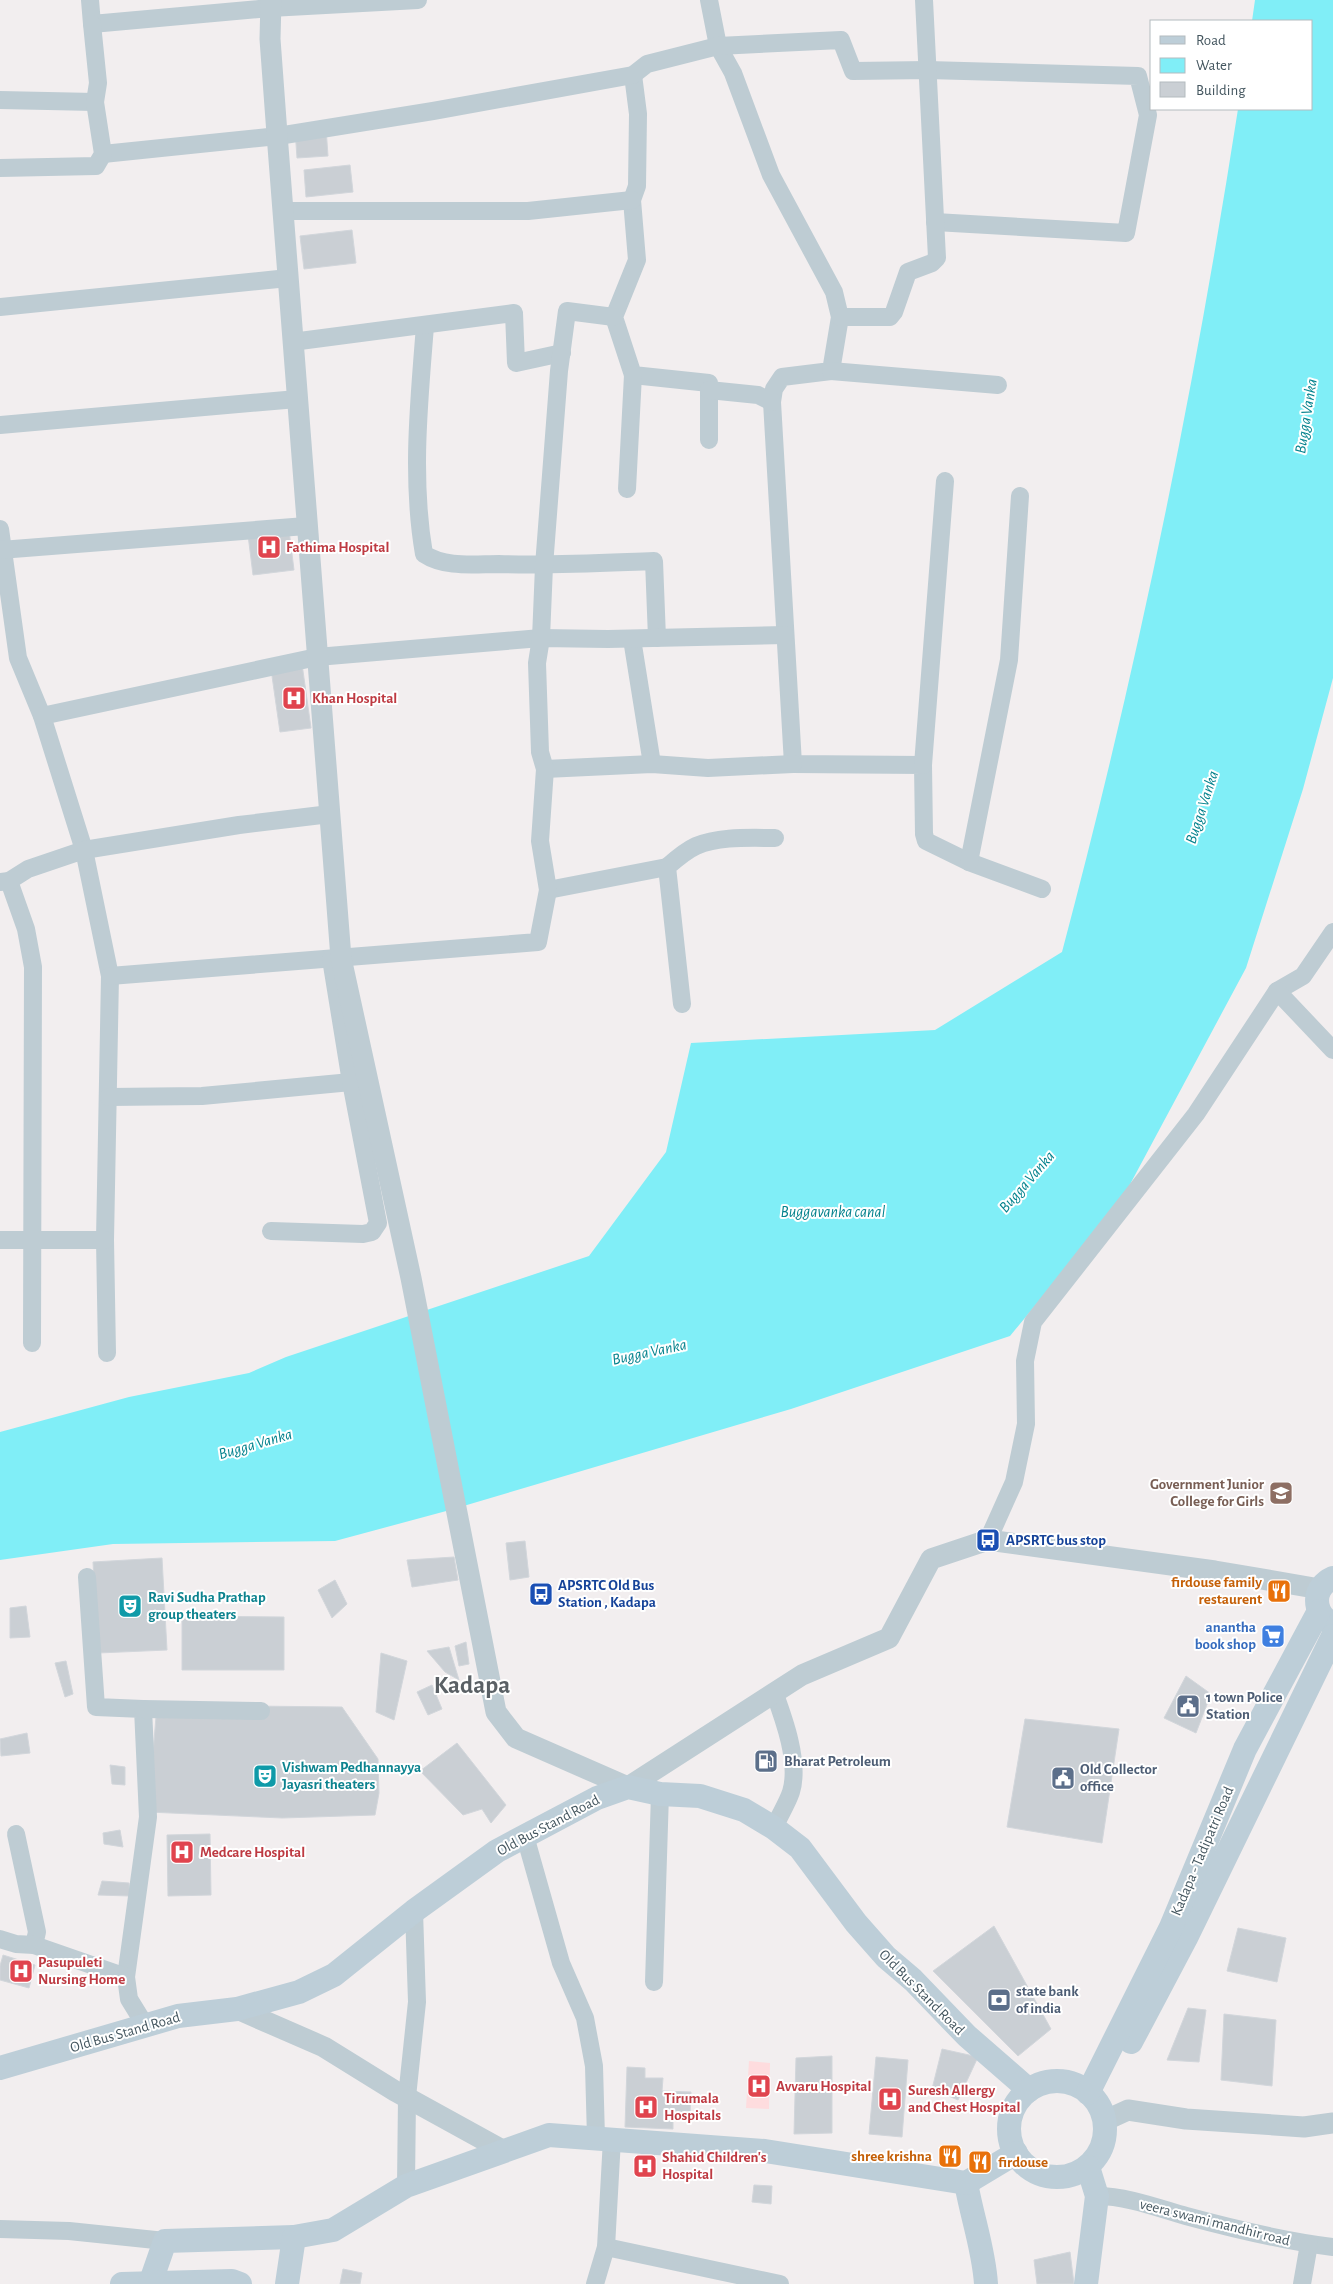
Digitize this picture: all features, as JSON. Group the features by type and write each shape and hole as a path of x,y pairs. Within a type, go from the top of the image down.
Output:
{"main road":[{"name":"Kadapa - Tadipatri Road","path":"1097,2106 1245,1750 1324,1598"},
{"name":"Kadapa - Tadipatri Road","path":"1097,2106 1186,1938 1333,1636"},
{"name":"Old Bus Stand Road","path":"0,2068 178,2016 237,2009 300,1992 334,1974 414,1911 497,1851 597,1798 628,1787 660,1794 700,1796 744,1810 774,1828 800,1848 856,1924 886,1957 913,1980 967,2036 1029,2090"},
{"path":"1059,2081 1074,2085 1097,2106 1102,2146 1096,2158 1088,2167 1076,2174 1048,2177 1035,2172 1024,2164 1010,2140 1010,2126 1012,2112 1019,2100 1029,2090 1043,2083 1059,2081"},
{"path":"150,2284 165,2241 294,2237 333,2230 406,2186 549,2135 765,2151 966,2183 1016,2153"},
{"path":"1086,2284 1097,2196 1088,2167"},
{"path":"966,2183 973,2221 985,2260 986,2284"},
{"path":"286,2284 294,2237"},
{"path":"122,2284 232,2281 240,2284"}],"street":[{"path":"0,168 96,166 103,154 95,102 98,83 90,0"},
{"path":"92,24 270,4 418,0"},
{"path":"709,0 718,46 733,73 771,175 829,281 840,317 831,371"},
{"path":"840,317 890,317 894,312 908,272 936,261 924,0"},
{"path":"270,4 270,39 292,342 330,814 336,959 351,1082 378,1223 372,1232 364,1234 271,1231"},
{"path":"103,154 277,134 433,111 633,75 647,64 718,46 840,40 853,71 928,70 1138,76 1148,115 1126,233 935,222"},
{"path":"627,489 633,375 614,317 637,260 632,200 637,186 638,114 633,75"},
{"path":"0,100 95,102"},
{"path":"283,211 528,211 632,200"},
{"path":"0,307 288,278"},
{"path":"110,976 538,942 548,890 540,841 545,769 540,752 537,673 541,638 544,566 567,311 614,317"},
{"path":"292,342 514,313 516,363 562,353"},
{"path":"425,326 417,424 418,518 424,554 431,559 453,564 544,566 654,561 657,638"},
{"path":"793,764 772,402 774,389 782,377 831,371 998,385"},
{"path":"633,375 709,383 709,440"},
{"path":"709,390 758,395 772,402"},
{"path":"0,425 297,400"},
{"path":"946,481 923,765 924,838 930,844 969,862 1042,889"},
{"path":"969,862 1009,660 1020,496"},
{"path":"1,550 306,526"},
{"path":"0,529 1,550 18,658 42,716 84,850 110,976 105,1240 107,1354"},
{"path":"42,716 317,656 541,638 632,639 785,635"},
{"path":"632,639 652,764"},
{"path":"545,769 652,764 708,768 793,764 923,765"},
{"path":"32,1343 32,967 26,929 5,881 28,869 84,850 330,814"},
{"path":"548,890 667,867 697,846 733,839 775,838"},
{"path":"667,867 682,1004"},
{"path":"988,1540 1014,1482 1026,1424 1025,1361 1033,1322 1196,1114 1277,991 1302,976 1333,932"},
{"path":"336,959 411,1278 466,1568 496,1712 516,1738 628,1787 802,1674 889,1638 931,1559 988,1540 1184,1567 1324,1598"},
{"path":"1277,991 1333,1050"},
{"path":"109,1097 202,1096 351,1082"},
{"path":"0,1240 105,1240"},
{"path":"86,1577 96,1707 261,1711"},
{"path":"774,1692 787,1728 793,1768 792,1791 774,1828"},
{"path":"143,1709 148,1817 126,1977 129,1999 145,2025"},
{"path":"654,1982 660,1794"},
{"path":"16,1834 37,1932 34,1945"},
{"path":"526,1836 561,1963 584,2018 594,2066 604,2139 606,2247 595,2284"},
{"path":"406,2186 407,2097 417,2002 414,1911"},
{"path":"0,1939 16,1944 34,1945 126,1977"},
{"path":"237,2009 324,2047 407,2097 504,2151"},
{"path":"1097,2106 1186,2119 1294,2126 1333,2123"},
{"name":"veera swami mandhir road","path":"1097,2196 1112,2196 1196,2218 1309,2244 1333,2247"},
{"path":"0,2228 69,2231 165,2241"},
{"path":"1302,2284 1309,2244"},
{"path":"606,2247 724,2279 780,2284"}],"shaded area":[{"name":"Avvaru Hospital","path":"749,2061 770,2063 769,2109 746,2108"}],"water":[{"name":"Buggavanka canal","path":"1255,0 1333,0 1333,678 1303,789 1246,968 1120,1203 1010,1336 791,1409 450,1510 335,1541 113,1544 0,1560 0,1432 129,1397 249,1373 286,1357 589,1256 666,1152 691,1043 935,1030 1062,952 1115,743 1161,533 1202,321 1238,110 1313,110 1313,20 1252,20"}],"building":[{"path":"326,128 328,156 297,158 295,129"},
{"path":"350,165 353,192 306,197 304,170"},
{"path":"352,230 356,263 304,269 300,236"},
{"path":"288,522 294,570 253,575 247,527"},
{"path":"302,664 311,728 280,732 271,669"},
{"path":"525,1541 529,1577 510,1580 506,1543"},
{"path":"454,1557 458,1580 412,1587 407,1560"},
{"name":"Ravi Sudha Prathap group theaters","path":"162,1558 167,1650 98,1653 93,1562"},
{"path":"335,1580 347,1604 332,1618 318,1590"},
{"path":"26,1606 30,1637 10,1638 10,1608"},
{"path":"182,1616 284,1617 284,1670 182,1670"},
{"path":"466,1642 469,1664 459,1666 455,1646"},
{"path":"449,1647 459,1680 445,1672 427,1651"},
{"path":"381,1653 407,1661 394,1720 376,1712"},
{"path":"66,1661 73,1694 65,1697 55,1663"},
{"name":"1 town Police Station","path":"1186,1676 1211,1694 1196,1733 1164,1718"},
{"path":"432,1685 442,1709 428,1715 417,1692"},
{"name":"Vishwam Pedhannayya Jayasri theaters","path":"157,1705 342,1707 378,1759 379,1793 375,1815 282,1818 148,1812"},
{"name":"Old Collector office","path":"1025,1719 1119,1729 1102,1843 1007,1827"},
{"path":"27,1733 30,1753 1,1756 0,1739"},
{"path":"457,1743 506,1805 491,1823 482,1809 463,1815 420,1771"},
{"path":"110,1765 125,1767 125,1785 112,1784"},
{"path":"120,1830 123,1847 104,1844 103,1833"},
{"path":"210,1834 211,1895 168,1896 167,1835"},
{"path":"102,1881 129,1883 130,1896 98,1895"},
{"name":"state bank of india","path":"994,1926 1051,2029 1018,2056 933,1971"},
{"path":"1238,1928 1286,1938 1277,1982 1227,1971"},
{"path":"3,1955 35,1965 29,1988 0,1980 0,1966"},
{"path":"1188,2008 1206,2010 1199,2062 1167,2060"},
{"path":"1224,2014 1276,2020 1272,2086 1221,2080"},
{"path":"942,2049 978,2057 958,2100 932,2089"},
{"path":"832,2056 832,2133 794,2134 796,2058"},
{"path":"876,2057 908,2060 902,2137 869,2134"},
{"path":"627,2067 645,2068 645,2078 663,2078 662,2091 691,2092 690,2114 673,2113 673,2129 625,2127"},
{"path":"642,2149 655,2151 650,2178 637,2176"},
{"path":"754,2185 772,2186 771,2204 752,2202"},
{"path":"1070,2252 1074,2284 1037,2284 1034,2260"},
{"path":"343,2269 362,2273 360,2284 340,2284"}],"place":[{"name":"Fathima Hospital","path":"269,547"},
{"name":"Khan Hospital","path":"294,698"},
{"name":"Government Junior College for Girls","path":"1281,1493"},
{"name":"APSRTC bus stop","path":"988,1540"},
{"name":"firdouse family restaurent","path":"1279,1591"},
{"name":"APSRTC Old Bus Station , Kadapa","path":"541,1594"},
{"name":"Ravi Sudha Prathap group theaters","path":"130,1606"},
{"name":"anantha book shop","path":"1273,1636"},
{"name":"1 town Police Station","path":"1188,1706"},
{"name":"Bharat Petroleum","path":"766,1761"},
{"name":"Vishwam Pedhannayya Jayasri theaters","path":"265,1776"},
{"name":"Old Collector office","path":"1063,1778"},
{"name":"Medcare Hospital","path":"182,1852"},
{"name":"Pasupuleti Nursing Home","path":"21,1971"},
{"name":"state bank of india","path":"999,2000"},
{"name":"Avvaru Hospital","path":"759,2086"},
{"name":"Suresh Allergy and Chest Hospital","path":"890,2099"},
{"name":"Tirumala Hospitals","path":"646,2107"},
{"name":"shree krishna","path":"950,2156"},
{"name":"firdouse","path":"980,2162"},
{"name":"Shahid Children's Hospital","path":"645,2166"}],"district":[{"name":"Kadapa","path":"472,1684"}],"water label":[{"name":"Bugga Vanka","path":"1305,416"},
{"name":"Bugga Vanka","path":"1201,807"},
{"name":"Bugga Vanka","path":"1026,1181"},
{"name":"Bugga Vanka","path":"649,1351"},
{"name":"Bugga Vanka","path":"255,1443"}]}
